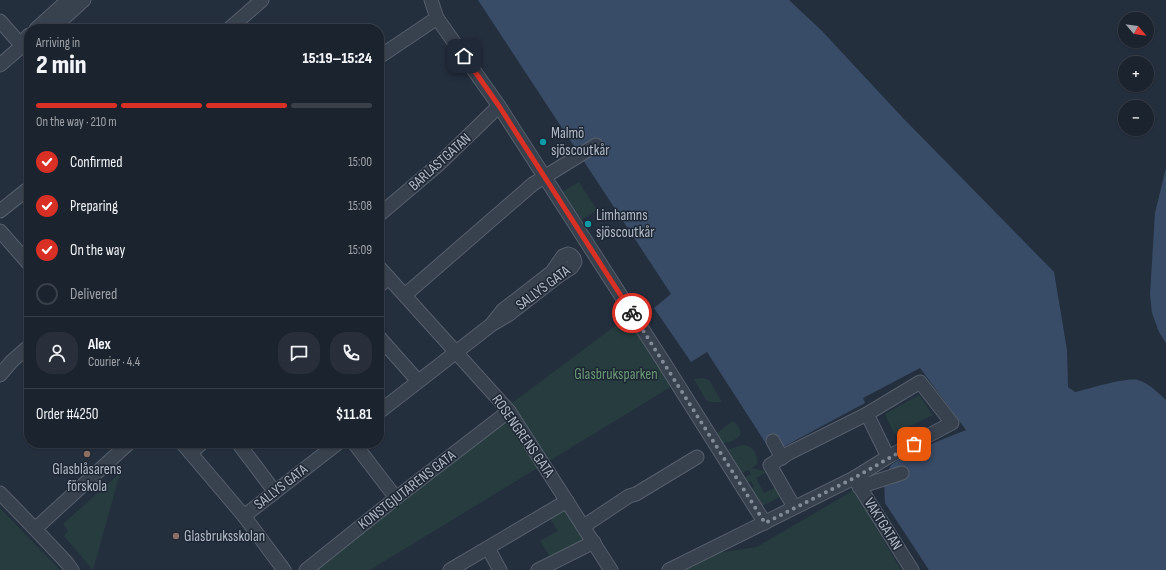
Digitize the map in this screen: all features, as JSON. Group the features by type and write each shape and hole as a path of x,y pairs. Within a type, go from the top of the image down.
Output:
{"street":[{"path":"42,24 68,0"},
{"path":"58,24 84,0"},
{"path":"235,24 262,0"},
{"path":"431,0 437,18 499,106 765,523"},
{"path":"384,54 437,18"},
{"path":"0,21 24,40"},
{"path":"0,65 24,45"},
{"name":"BARLASTGATAN","path":"384,211 438,165 499,106"},
{"path":"405,295 527,189 596,145"},
{"path":"0,211 24,192"},
{"path":"0,230 24,258"},
{"name":"SALLYS GATA","path":"384,408 491,325 508,316 556,277 572,267 575,262 574,258 568,254 563,256 552,272 503,310 491,325"},
{"name":"ROSENGRENS GATA","path":"384,282 405,295 509,411 611,570"},
{"path":"384,343 418,381"},
{"path":"0,375 12,360 24,350"},
{"path":"794,507 770,465 867,414 920,382 952,423 888,457 857,483"},
{"name":"KONSTGJUTARENS GATA","path":"306,570 509,411"},
{"path":"867,414 888,457"},
{"path":"773,441 779,460"},
{"path":"35,529 124,448"},
{"path":"186,448 244,516 284,570"},
{"path":"190,453 196,448"},
{"path":"242,448 275,492"},
{"name":"SALLYS GATA","path":"244,516 332,448"},
{"path":"358,448 396,498"},
{"path":"584,526 629,496 636,494 697,457"},
{"path":"669,570 765,523 794,507 857,483 902,473"},
{"name":"VAKTGATAN","path":"857,483 912,570"},
{"path":"0,493 72,570"},
{"path":"450,570 567,501"},
{"path":"538,570 594,542"},
{"path":"488,548 500,570"}],"green space":[{"path":"579,182 597,210 577,223 559,194"},
{"name":"Glasbruksparken","path":"627,317 674,385 370,570 312,570 517,410 512,403"},
{"path":"703,378 709,380 722,402 710,402 706,400 694,379"},
{"path":"919,395 933,415 894,434 885,414"},
{"path":"732,421 739,427 740,435 732,441 721,443 715,435"},
{"path":"742,445 749,446 756,454 757,464 752,468 767,472 756,478 764,493 776,487 782,496 760,507 750,489 754,487 751,481 747,483 744,478 751,474 749,470 739,474 724,451"},
{"path":"120,473 93,570 64,536 68,531 63,524"},
{"path":"854,490 901,570 685,570 717,553 757,547"},
{"path":"0,508 59,569 60,570 0,570"},
{"path":"565,509 585,541 551,558 540,541 558,531 550,518"}],"water":[{"path":"478,0 789,0 822,31 902,117 1054,272 1067,350 1068,387 1075,392 1125,380 1138,380 1157,391 1166,400 1166,570 929,570 885,503 884,481 891,465 911,452 966,430 920,368 863,398 865,403 772,453 707,352 691,362 654,308 671,294"},
{"path":"1166,168 1166,343 1159,332 1152,313 1150,294 1155,213"}],"way so far":[{"path":"632,313 765,523 854,478 888,457 914,444"}],"place":[{"name":"Malmö sjöscoutkår","path":"543,142"},
{"name":"Limhamns sjöscoutkår","path":"588,224"},
{"name":"Glasblåsarens förskola","path":"87,454"},
{"name":"Glasbruksskolan","path":"176,536"}],"route":[{"path":"464,56 499,106 632,313"}]}
